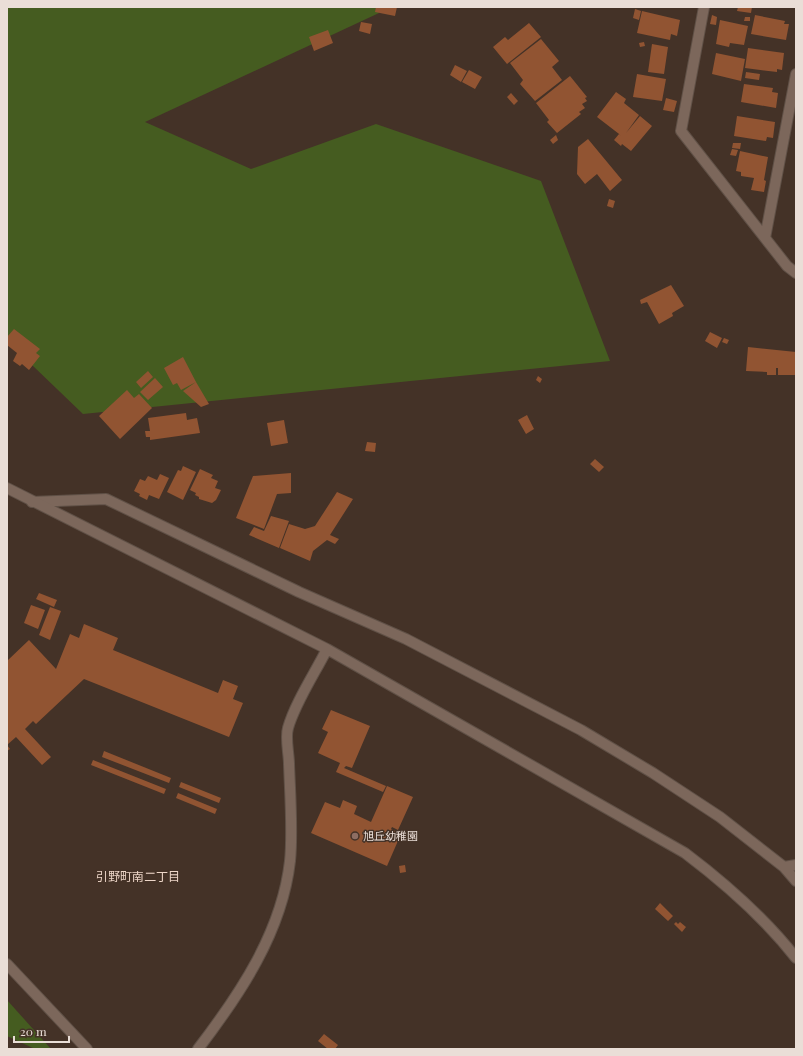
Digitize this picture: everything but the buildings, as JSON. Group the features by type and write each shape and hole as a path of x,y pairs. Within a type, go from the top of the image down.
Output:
{"street":[{"path":"704,7 681,131 765,238 788,266 796,273"},
{"path":"765,238 796,74"},
{"path":"7,488 32,502 327,649 685,853 724,882 757,913 796,958"},
{"path":"32,502 106,499 299,592 406,639 581,730 646,769 720,818 784,867 796,881"},
{"path":"198,1049 229,1009 263,950 281,905 290,861 288,729 302,695 327,649"},
{"path":"784,867 796,865"},
{"path":"7,964 87,1049"}],"green space":[{"path":"7,7 381,7 379,13 145,122 251,169 376,124 541,181 610,361 83,414 7,341"},
{"path":"7,1000 51,1049 35,1049 7,1036"}],"place":[{"name":"旭丘幼稚園","path":"355,836"}],"district":[{"name":"引野町南二丁目","path":"138,877"}]}
